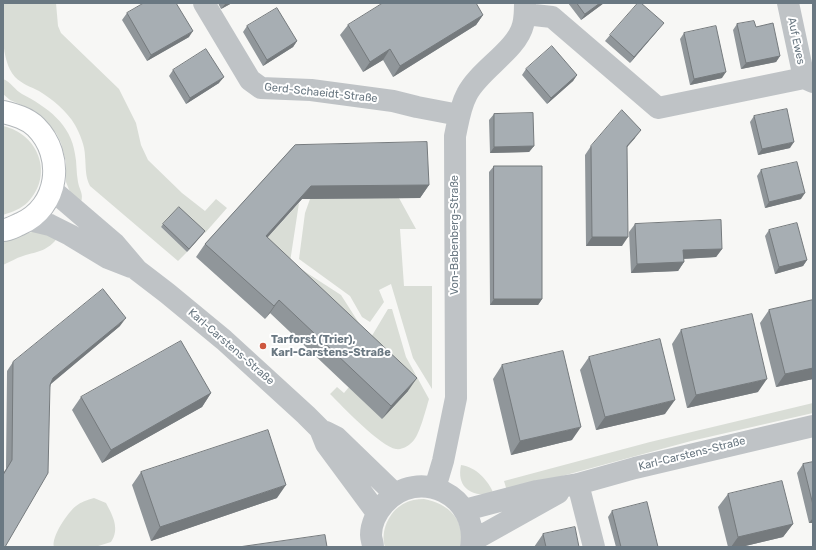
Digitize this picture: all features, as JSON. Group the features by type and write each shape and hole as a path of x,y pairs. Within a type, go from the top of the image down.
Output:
{"main road":[{"path":"3,112 20,116 35,126 46,140 53,157 55,175 46,203 38,212 29,220 7,230 3,230"}],"street":[{"name":"Gerd-Schaeidt-Straße","path":"204,3 250,80 261,88 310,90 394,101 459,115"},
{"name":"Auf Ewes","path":"788,3 809,80"},
{"name":"Von-Babenberg-Straße","path":"435,488 443,460 456,398 455,136 459,115 467,93 482,74 515,40 523,26 525,8"},
{"path":"525,8 552,17 658,108 809,80"},
{"name":"Karl-Carstens-Straße","path":"51,189 114,243 137,270 224,340 306,414 320,429 336,437 395,494"},
{"name":"Karl-Carstens-Straße","path":"29,220 50,225 108,258 137,270"},
{"name":"Karl-Carstens-Straße","path":"465,510 537,491 575,485 635,468 813,426"},
{"name":"Karl-Carstens-Straße","path":"320,429 326,444 377,513"},
{"path":"575,485 594,547"},
{"name":"Karl-Carstens-Straße","path":"373,547 371,535 377,513 395,494 405,489 420,486 435,488 449,494 460,503 470,522 472,544 575,485"}],"shaded area":[{"path":"3,3 56,3 58,26 61,33 119,89 136,123 141,145 148,160 182,193 205,211 216,199 227,208 205,233 179,209 161,227 187,252 178,261 90,186 86,175 85,152 83,144 79,132 72,120 64,110 39,91 15,77 10,70 3,42"},
{"path":"3,79 49,111 63,125 69,134 73,143 76,157 77,178 82,196 81,202 70,192 66,182 66,162 61,143 56,133 35,111 10,100 3,94"},
{"path":"3,126 15,130 26,137 34,146 39,157 41,168 40,180 36,191 28,202 3,215"},
{"path":"399,198 416,229 400,229 404,286 432,286 432,389 413,358 391,284 379,290 384,302 370,322 362,317 350,296 299,259 305,213 310,199"},
{"path":"299,203 290,262 341,295 364,331 257,249"},
{"path":"36,231 58,237 47,248 20,257 3,265 3,239"},
{"path":"388,309 392,309 406,357 429,399 423,421 416,437 404,448 399,449 389,447 372,434 330,394 337,387 344,393 349,387 364,349"},
{"path":"813,403 813,413 691,441 507,491 504,481 650,442"},
{"path":"461,465 472,468 481,475 494,494 479,494 468,490 461,480"},
{"path":"94,498 106,503 113,518 115,532 111,542 95,547 54,547 55,537 69,514 80,503"},
{"path":"424,499 441,505 454,515 461,529 460,547 385,547 385,528 390,517 398,507 414,500"}],"building":[{"path":"144,3 176,3 193,31 151,55 127,13"},
{"path":"383,3 476,3 483,15 400,66 390,49 370,62 348,25"},
{"path":"577,3 600,3 585,14"},
{"path":"638,3 641,3 664,23 634,57 610,35"},
{"path":"277,8 297,41 267,60 247,26"},
{"path":"754,21 756,27 773,23 780,56 746,63 737,24"},
{"path":"716,26 726,72 694,79 684,33"},
{"path":"552,46 577,75 551,98 526,69"},
{"path":"206,49 224,77 190,98 173,70"},
{"path":"787,109 794,142 762,149 754,116"},
{"path":"622,110 641,130 627,146 628,237 592,237 591,146"},
{"path":"533,113 534,146 494,147 494,114"},
{"path":"427,142 429,185 311,186 266,236 417,378 391,406 279,300 274,306 205,244 295,145"},
{"path":"797,162 805,193 769,202 761,170"},
{"path":"494,166 542,166 542,299 494,299"},
{"path":"179,207 205,231 189,249 163,224"},
{"path":"721,220 722,249 683,250 684,262 637,264 635,224"},
{"path":"797,223 807,260 779,267 769,230"},
{"path":"103,289 126,318 53,378 50,385 48,473 5,547 3,547 3,475 12,460 13,362"},
{"path":"813,300 813,368 785,374 769,310"},
{"path":"752,314 767,379 696,395 681,330"},
{"path":"660,339 675,400 605,417 589,357"},
{"path":"181,341 211,393 111,450 81,397"},
{"path":"563,351 581,427 520,441 502,365"},
{"path":"268,430 286,485 160,527 141,472"},
{"path":"813,462 813,505 803,464"},
{"path":"782,481 793,524 738,537 728,494"},
{"path":"647,502 658,547 621,547 612,511"},
{"path":"575,527 579,547 546,547 543,534"},
{"path":"325,535 327,547 239,547"}],"place":[{"name":"Tarforst (Trier), Karl-Carstens-Straße","path":"263,346"}]}
